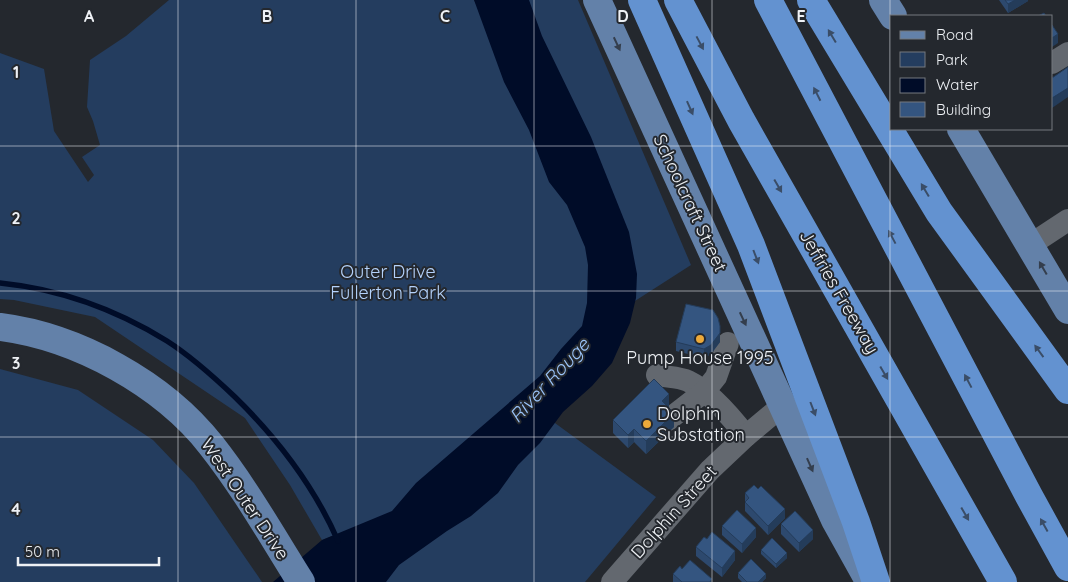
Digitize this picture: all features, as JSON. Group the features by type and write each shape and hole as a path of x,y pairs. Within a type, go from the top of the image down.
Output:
{"highway":[{"path":"642,0 751,245 856,522 876,582"},
{"name":"Jeffries Freeway","path":"678,0 741,120 1003,582"},
{"path":"768,0 1019,479 1068,567"},
{"path":"811,0 938,212 1068,390"}],"main road":[{"name":"Schoolcraft Street","path":"597,0 835,520 870,582"},
{"path":"961,130 1068,310"},
{"name":"West Outer Drive","path":"0,327 30,333 97,357 124,371 174,407 210,444 236,479 301,582"}],"street":[{"path":"1053,62 1068,53"},
{"path":"1030,245 1068,220"},
{"path":"668,420 704,392 716,377 728,343"},
{"path":"657,375 688,381 704,392 734,420 746,436"},
{"name":"Dolphin Street","path":"612,582 710,470 783,405"}],"green space":[{"name":"Outer Drive Fullerton Park","path":"169,0 474,0 476,4 482,0 578,0 691,265 596,326 529,404 656,497 585,582 362,582 332,536 322,540 290,485 245,418 95,317 14,300 0,299 0,53 44,69 54,131 88,182 94,175 82,157 100,145 87,107 90,60 126,36"},
{"path":"0,369 78,390 153,440 194,483 262,582 0,582"}],"water":[{"name":"River Rouge","path":"474,0 529,0 542,36 591,137 629,232 637,274 636,298 630,323 612,363 592,386 563,412 540,443 518,465 498,493 471,516 399,565 386,582 273,582 322,540 392,511 416,483 540,376 582,326 587,303 588,265 585,247 567,205 549,182 529,130 504,82"}],"building":[{"path":"1005,0 1015,0 1008,4"},
{"path":"1053,26 1058,34 1053,37"},
{"path":"1068,67 1068,88 1053,97 1053,77"},
{"name":"Pump House 1995","path":"686,304 713,310 718,318 720,333 711,345 704,349 676,342"},
{"name":"Dolphin Substation","path":"654,379 669,394 662,401 674,413 646,441 634,429 628,435 613,420"},
{"path":"754,485 758,489 761,486 785,509 768,526 745,502 749,498 745,493"},
{"path":"737,510 756,528 742,544 722,526"},
{"path":"795,511 813,530 799,543 781,524"},
{"path":"712,532 735,551 722,568 696,547 704,537 707,539"},
{"path":"772,538 787,553 776,564 761,550"},
{"path":"751,559 766,574 758,582 747,582 738,573"},
{"path":"690,560 712,579 710,582 682,582 673,574 680,566 682,569"}],"waterway":[{"path":"0,283 44,290 108,311 148,330 185,354 235,397 266,429 306,482 338,541"}],"place":[{"name":"Pump House 1995","path":"700,339"},
{"name":"Dolphin Substation","path":"647,424"}]}
